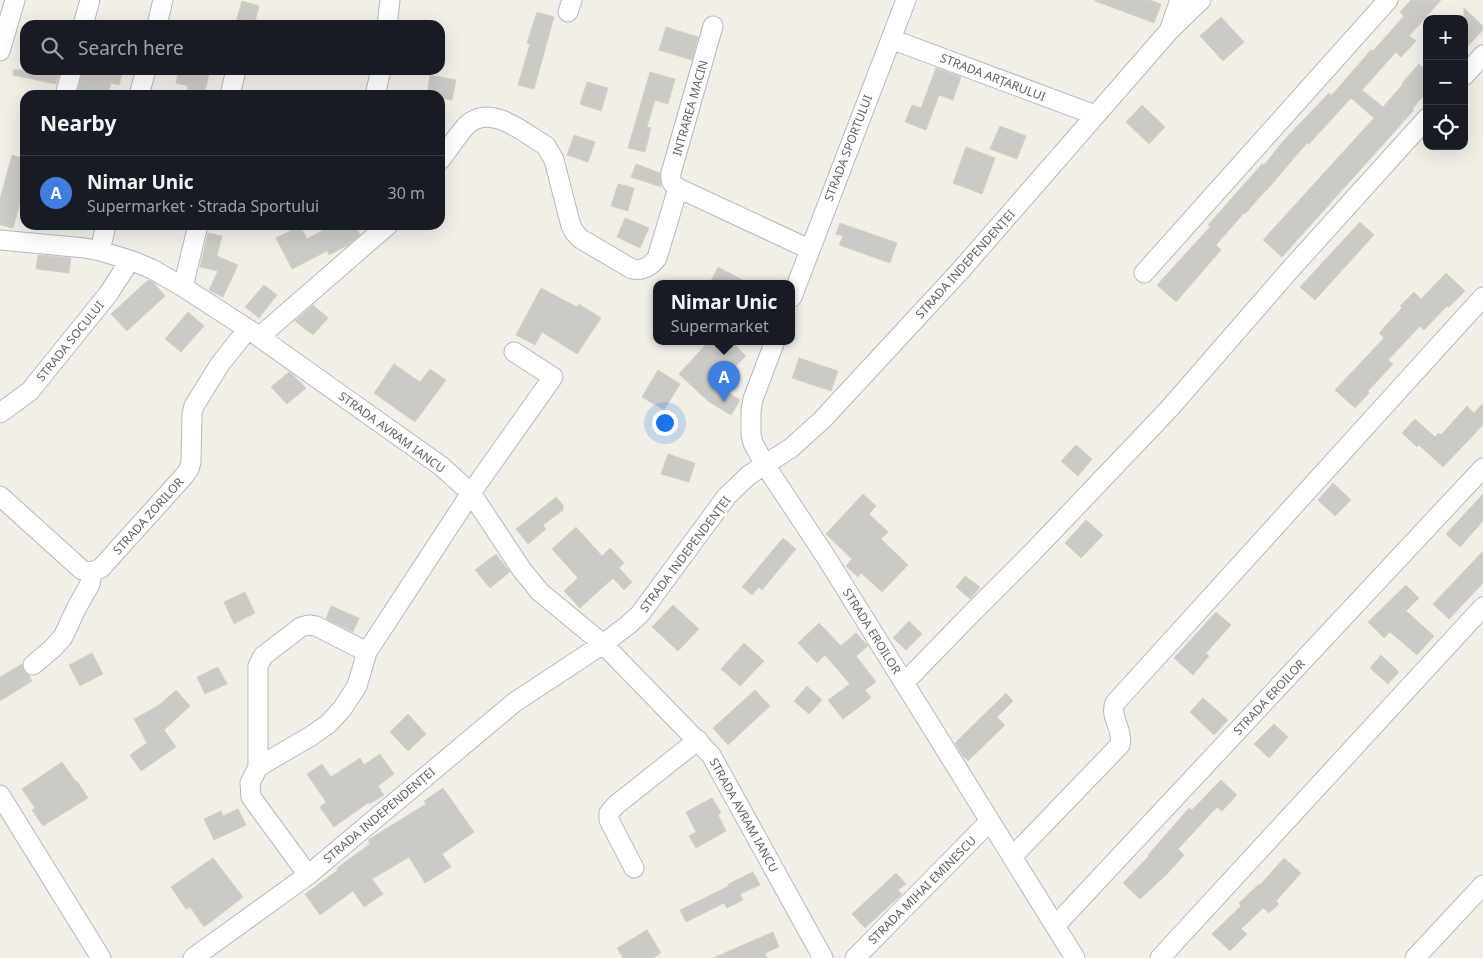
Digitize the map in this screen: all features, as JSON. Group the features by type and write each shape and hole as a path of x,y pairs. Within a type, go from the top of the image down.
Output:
{"street":[{"path":"0,51 15,0"},
{"path":"84,20 90,0"},
{"path":"158,20 163,0"},
{"path":"388,20 390,0"},
{"name":"STRADA SPORTULUI","path":"795,289 906,0"},
{"path":"1169,31 1180,0"},
{"name":"STRADA INDEPENDENȚEI","path":"193,958 308,874 516,702 603,644 640,614 727,496 749,475 791,448 822,420 960,271 1169,31 1201,0"},
{"path":"1144,273 1388,0"},
{"name":"INTRAREA MACIN","path":"678,188 673,184 671,173 713,26"},
{"name":"STRADA ARȚARULUI","path":"891,39 1096,115"},
{"path":"1468,72 1483,55"},
{"path":"66,90 71,75"},
{"path":"140,90 145,75"},
{"path":"231,90 235,75"},
{"path":"377,90 380,75"},
{"path":"445,154 473,121 490,117 500,118 546,146 554,160 571,226 575,234 632,269 645,269 657,258 678,188 809,249"},
{"path":"904,683 1030,555 1169,409 1288,272 1423,122"},
{"path":"100,251 105,230"},
{"path":"183,287 197,230"},
{"name":"STRADA ZORILOR","path":"96,570 189,469 194,406 220,364 253,333 382,230"},
{"name":"STRADA AVRAM IANCU","path":"0,240 29,234 100,251 130,260 159,273 253,333 441,466 471,493 522,570 536,587 603,644 711,755 823,958"},
{"name":"STRADA SOCULUI","path":"0,413 30,391 109,293 130,260"},
{"path":"1012,857 1120,745 1121,739 1113,710 1115,703 1483,297"},
{"path":"765,465 753,443 750,434 750,422 753,399 773,345"},
{"path":"258,767 311,736 328,724 342,709 357,686 367,652 471,493 553,377 514,352"},
{"name":"STRADA EROILOR","path":"765,465 826,557 1075,958"},
{"name":"STRADA EROILOR","path":"1056,926 1483,468"},
{"path":"0,496 82,570 96,570 63,637 54,648 33,665"},
{"path":"1160,958 1483,607"},
{"path":"308,874 251,797 250,783 258,767 258,666 263,656 301,627 309,625 316,626 367,652"},
{"path":"634,868 608,820 609,813 616,805 698,740"},
{"path":"0,795 101,958"},
{"name":"STRADA MIHAI EMINESCU","path":"855,958 990,822"},
{"path":"1415,958 1483,885"}],"building":[{"path":"1095,0 1150,0 1161,4 1154,23"},
{"path":"1411,0 1441,0 1428,15 1423,15 1423,20 1409,36 1416,41 1401,57 1396,52 1362,90 1383,107 1419,64 1423,68 1423,97 1412,109 1414,110 1282,257 1263,240 1374,118 1351,98 1309,144 1307,143 1216,245 1221,250 1176,302 1157,285 1210,227 1208,225 1262,164 1264,165 1284,140 1329,93 1331,96 1371,50 1373,51 1404,16 1400,12"},
{"path":"242,1 259,6 255,20 237,20"},
{"path":"1464,8 1483,26 1483,30 1468,46 1468,15 1464,15"},
{"path":"537,12 554,17 534,89 518,85 530,44 527,43"},
{"path":"1221,17 1244,42 1223,61 1200,36"},
{"path":"666,27 698,37 692,60 659,50"},
{"path":"936,68 961,77 953,100 939,95 926,130 905,122 912,105 921,108"},
{"path":"13,70 20,70 20,75 59,75 56,84 13,75"},
{"path":"650,72 675,79 668,104 655,100 647,127 651,128 645,152 628,148"},
{"path":"82,75 122,75 119,85 111,83 109,90 78,90"},
{"path":"178,75 209,75 205,90 187,90 188,86 176,83"},
{"path":"430,75 456,80 452,100 445,99 445,90 428,90"},
{"path":"587,82 608,88 601,111 580,104"},
{"path":"1142,105 1165,127 1149,144 1126,122"},
{"path":"1000,126 1026,136 1017,159 990,149"},
{"path":"574,135 595,142 588,162 567,155"},
{"path":"966,147 995,158 982,194 953,183"},
{"path":"12,155 20,157 20,203 13,228 0,225 0,199"},
{"path":"636,164 660,173 661,187 631,177"},
{"path":"618,184 634,188 628,211 611,206"},
{"path":"625,218 649,228 640,248 617,237"},
{"path":"1360,222 1374,235 1315,300 1300,287"},
{"path":"840,223 897,243 890,263 839,245 843,236 836,234"},
{"path":"292,230 302,230 307,239 323,230 358,230 360,235 348,245 329,255 327,251 292,269 276,238"},
{"path":"208,233 222,236 217,256 238,265 223,297 209,290 218,271 200,267"},
{"path":"38,255 71,258 69,273 36,269"},
{"path":"718,267 742,280 712,280"},
{"path":"1446,273 1465,291 1449,307 1447,306 1424,330 1420,326 1388,360 1393,364 1355,408 1335,390 1384,338 1379,333 1402,308 1400,306 1414,292 1421,299"},
{"path":"148,280 153,282 165,296 127,331 111,314"},
{"path":"264,285 277,295 259,318 245,307"},
{"path":"541,288 577,307 579,304 601,318 577,354 542,332 535,345 516,335"},
{"path":"313,305 328,318 313,335 295,321"},
{"path":"188,312 204,326 181,352 165,339"},
{"path":"705,345 735,345 746,356 716,385 740,400 731,415 708,401 679,374"},
{"path":"799,358 838,371 831,391 792,378"},
{"path":"394,364 420,382 430,369 446,380 415,422 374,393"},
{"path":"658,370 680,384 664,410 642,397"},
{"path":"289,372 306,388 287,404 271,387"},
{"path":"1483,403 1483,425 1443,467 1419,445 1417,447 1402,433 1415,419 1435,437 1438,433 1441,435 1467,406 1474,413"},
{"path":"1076,445 1092,459 1078,476 1061,461"},
{"path":"668,454 695,463 689,482 661,474"},
{"path":"1333,483 1351,500 1335,516 1318,500"},
{"path":"863,494 876,506 869,514 888,532 881,539 908,565 882,592 861,573 858,577 846,566 852,559 826,534"},
{"path":"1483,494 1483,521 1460,547 1446,534"},
{"path":"556,497 563,505 563,510 543,525 546,529 528,544 516,529"},
{"path":"1086,520 1103,535 1081,558 1065,543"},
{"path":"576,527 602,556 610,548 624,563 619,568 632,582 624,590 613,578 580,608 564,591 578,578 552,549"},
{"path":"783,538 796,549 762,590 759,587 752,595 742,587"},
{"path":"1483,551 1483,583 1449,619 1433,604"},
{"path":"496,554 510,572 490,588 475,570"},
{"path":"965,576 980,587 970,599 956,587"},
{"path":"1406,585 1419,598 1406,611 1434,636 1417,655 1390,632 1384,638 1368,622"},
{"path":"245,592 255,613 234,624 224,602"},
{"path":"673,605 699,629 678,651 652,627"},
{"path":"331,606 359,618 353,632 326,619"},
{"path":"1216,612 1231,625 1206,653 1209,656 1193,675 1174,658"},
{"path":"909,621 922,634 906,650 893,638"},
{"path":"819,623 841,646 856,633 868,646 856,656 876,682 865,690 871,698 843,719 828,700 850,684 825,655 817,663 798,643"},
{"path":"744,643 764,661 740,686 721,669"},
{"path":"92,653 103,674 80,686 69,665"},
{"path":"1381,655 1399,672 1388,684 1370,668"},
{"path":"22,664 24,672 29,675 32,681 0,701 0,677"},
{"path":"218,667 227,684 205,694 197,677"},
{"path":"807,686 822,700 809,714 794,701"},
{"path":"176,690 190,706 164,730 176,747 141,771 130,755 147,743 134,719 158,706"},
{"path":"755,690 770,706 728,745 713,728"},
{"path":"1006,693 1013,701 997,717 1005,725 968,761 955,743"},
{"path":"1203,698 1228,720 1214,735 1190,712"},
{"path":"408,714 426,734 408,751 390,732"},
{"path":"1274,724 1288,737 1269,758 1254,744"},
{"path":"380,754 394,774 378,786 384,795 369,804 369,802 334,827 320,807 326,802 307,774 322,764 331,777 360,758 364,765"},
{"path":"62,762 88,798 43,826 32,810 35,808 22,789"},
{"path":"1221,780 1237,795 1222,811 1217,807 1178,849 1184,855 1140,899 1123,883 1149,856 1189,808 1192,810"},
{"path":"443,788 474,832 442,854 451,867 425,883 409,857 372,879 383,894 364,907 353,891 320,915 305,894 370,844 368,840 426,804 424,801"},
{"path":"712,798 721,813 718,815 726,831 696,848 689,836 696,832 686,812"},
{"path":"238,809 246,825 214,840 204,819 221,811 223,816"},
{"path":"213,858 243,897 204,927 190,907 186,909 171,887"},
{"path":"1284,858 1301,873 1276,901 1279,904 1269,913 1263,908 1241,929 1247,934 1230,951 1212,934 1241,906 1239,903 1260,885"},
{"path":"753,872 760,885 740,894 743,900 727,908 724,903 686,922 680,910"},
{"path":"896,873 906,884 898,890 902,894 865,928 852,914"},
{"path":"647,930 661,953 653,958 623,958 617,948"},
{"path":"773,932 779,947 765,953 767,958 713,958"}],"place":[{"name":"Nimar Unic","path":"724,402"}]}
